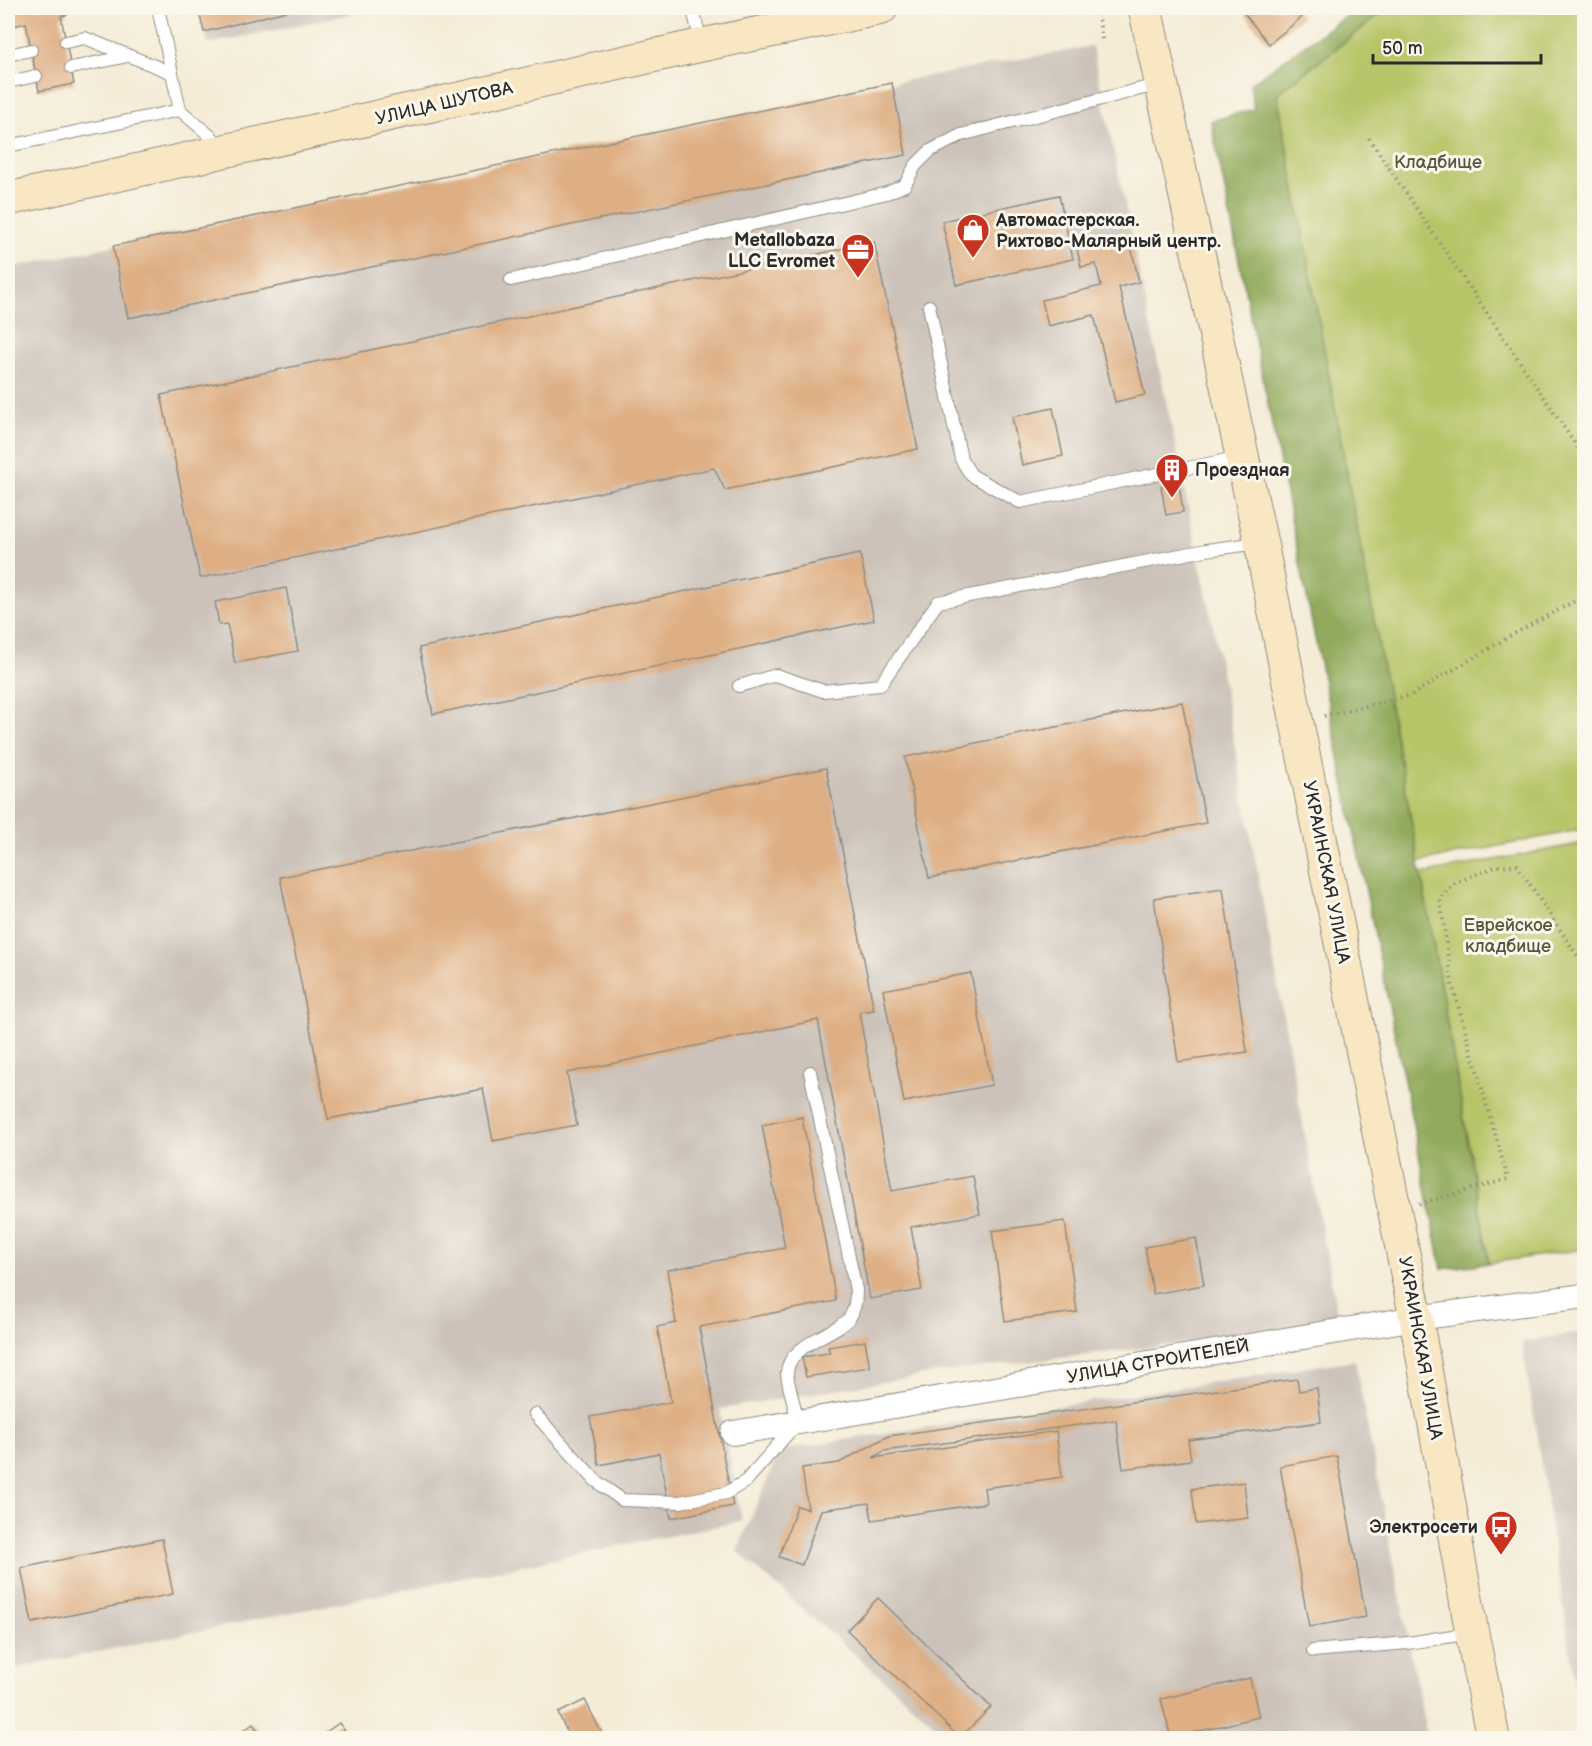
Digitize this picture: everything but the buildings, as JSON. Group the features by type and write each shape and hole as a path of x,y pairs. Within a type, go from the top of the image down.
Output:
{"street":[{"name":"УЛИЦА ШУТОВА","path":"8,199 229,152 702,45 881,8"},
{"name":"УКРАИНСКАЯ УЛИЦА","path":"1145,8 1261,543 1416,1318 1493,1738"},
{"name":"УЛИЦА СТРОИТЕЛЕЙ","path":"733,1433 1416,1318 1584,1296"}],"lane":[{"path":"158,8 180,110 229,152"},
{"path":"692,8 702,45"},
{"path":"66,42 85,38 172,73"},
{"path":"8,55 31,50"},
{"path":"71,68 129,56"},
{"path":"8,82 36,76"},
{"path":"511,280 887,193 905,185 915,166 930,151 961,135 1161,84"},
{"path":"8,146 180,110"},
{"path":"929,306 961,459 971,475 1020,502 1242,457"},
{"path":"739,686 776,675 823,691 880,685 938,602 1206,550 1261,543"},
{"path":"535,1414 596,1481 622,1500 680,1502 726,1492 746,1481 798,1422 787,1371 794,1357 806,1345 849,1318 855,1305 856,1290 810,1072"},
{"path":"1313,1651 1408,1643 1472,1633"}],"path":[{"path":"1097,8 1102,40"},
{"path":"1369,138 1584,457"},
{"path":"1323,717 1411,694 1584,596"},
{"path":"1395,1210 1508,1179 1452,984 1440,898 1455,883 1497,866 1517,865 1584,966"}],"shaded area":[{"path":"200,8 379,8 208,44"},
{"path":"1092,46 1214,631 1339,1325 943,1372 720,1409 742,1521 8,1670 8,268 892,83"},
{"path":"1584,1332 1584,1738 1522,1342"},
{"path":"1355,1360 1427,1738 950,1738 737,1551 780,1450"},
{"path":"168,1731 311,1738 139,1738"}],"green space":[{"path":"1357,8 1388,8 1277,94 1421,874 1489,1263 1442,1269 1211,121 1254,109 1250,84"},
{"name":"Кладбище","path":"1388,8 1584,8 1584,829 1418,862 1277,94"},
{"name":"Еврейское кладбище","path":"1584,843 1584,1249 1489,1263 1421,874"}],"place":[{"name":"Автомастерская. Рихтово-Малярный центр.","path":"973,259"},
{"name":"Metallobaza LLC Evromet","path":"858,279"},
{"name":"Проездная","path":"1172,499"},
{"name":"Электросети","path":"1501,1556"}]}
